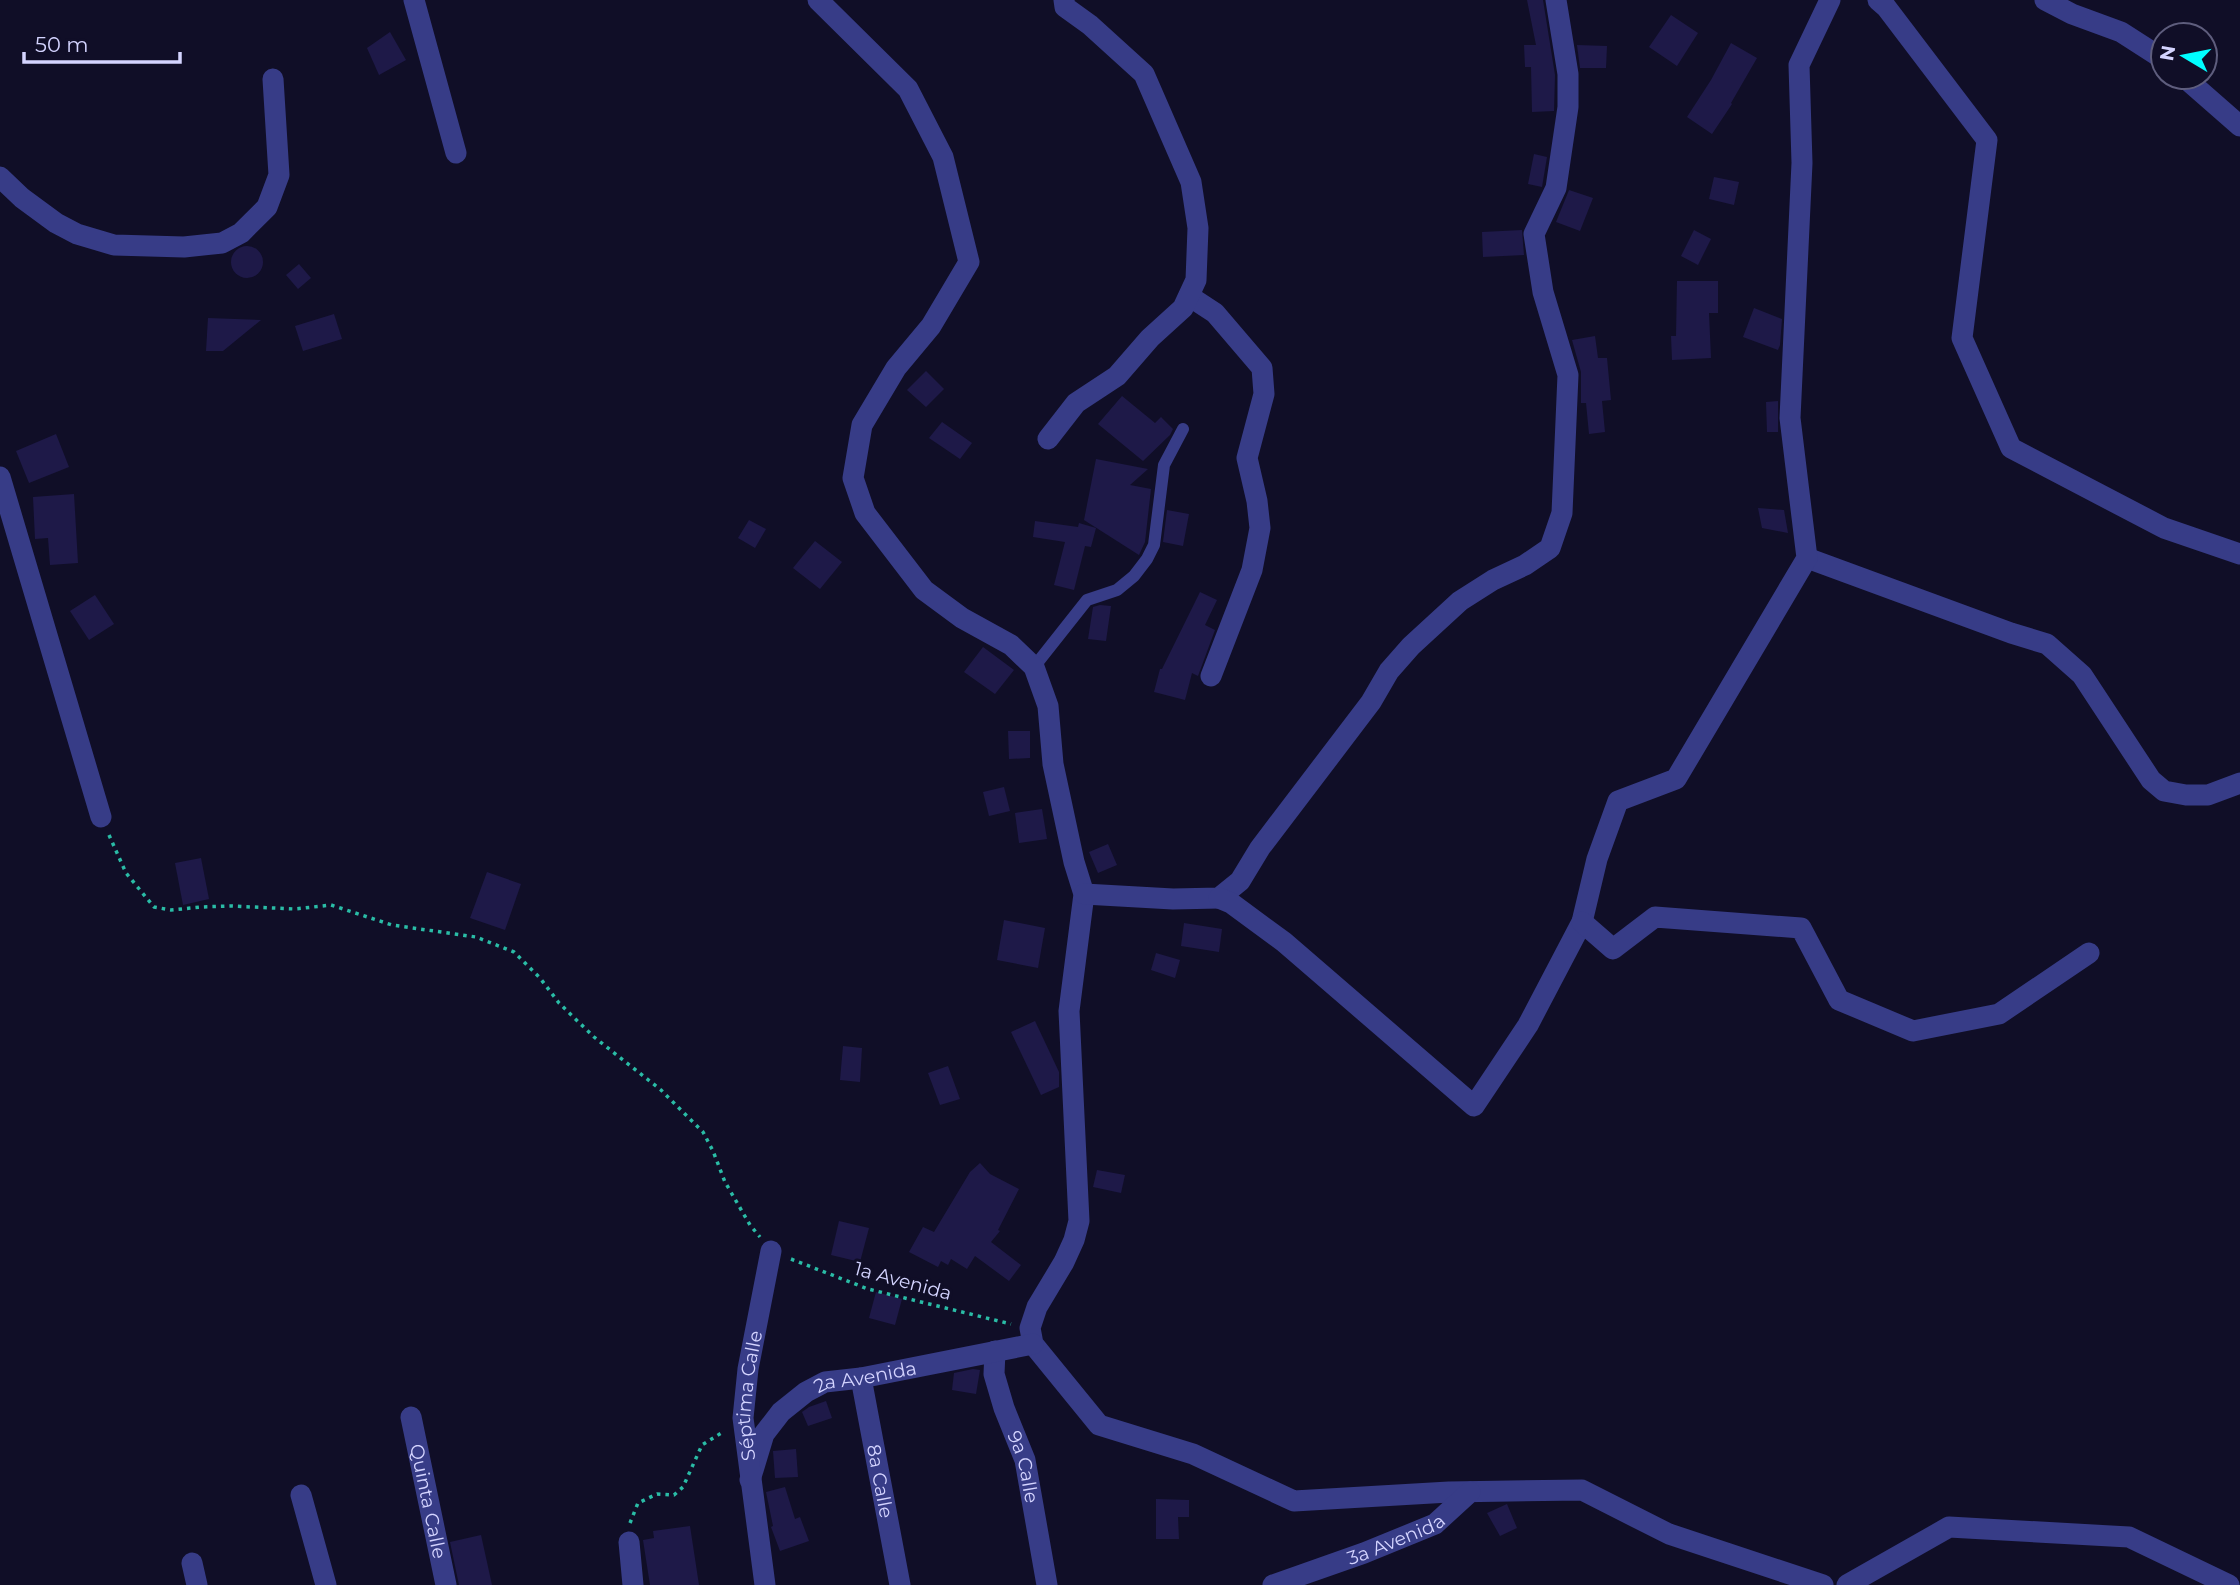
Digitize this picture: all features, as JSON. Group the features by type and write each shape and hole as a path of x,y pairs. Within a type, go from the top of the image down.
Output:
{"street":[{"path":"414,0 456,153"},
{"path":"818,0 908,89 943,157 969,262 931,326 896,368 862,425 853,478 858,495 864,513 924,590 962,618 1011,645 1034,667 1048,706 1053,764 1074,862 1084,894 1069,1011 1079,1221 1064,1262 1037,1307 1031,1336 1099,1425 1193,1454 1294,1501 1469,1492 1582,1490 1669,1534 1823,1585"},
{"path":"1048,439 1076,403 1117,376 1150,338 1184,308 1196,280 1198,228 1191,182 1144,74 1090,25 1065,7 1064,0"},
{"path":"1219,898 1240,881 1260,848 1410,646 1461,601 1550,548 1563,513 1568,375 1543,292 1534,234 1556,188 1568,107 1568,74 1556,0"},
{"path":"1084,894 1173,899 1219,898 1231,903 1284,942 1474,1106 1528,1025 1582,922 1597,859 1618,801 1676,779 1807,558 1790,418 1802,163 1799,65 1830,0"},
{"path":"1878,0 1987,140 1962,338 2011,448 2164,528 2240,554"},
{"path":"2045,0 2072,14 2121,32 2149,50"},
{"path":"0,177 22,198 56,223 77,234 114,245 184,247 222,243 241,233 267,207 279,175 274,79"},
{"path":"2200,91 2240,126"},
{"path":"1189,296 1215,313 1262,368 1264,394 1247,458 1260,528 1252,570 1211,676"},
{"path":"0,477 101,817"},
{"path":"1807,558 2047,644 2082,675 2151,780 2164,791 2208,795 2240,783"},
{"path":"1582,922 1613,949 1655,917 1801,928 1839,1000 1913,1031 1999,1014 2089,953"},
{"name":"Séptima Calle","path":"765,1585 743,1418 748,1369 771,1251"},
{"name":"2a Avenida","path":"750,1479 764,1434 781,1412 824,1382 861,1378 995,1351 1031,1336"},
{"name":"9a Calle","path":"995,1351 994,1374 1004,1408 1025,1460 1047,1585"},
{"name":"8a Calle","path":"861,1378 900,1585"},
{"name":"Quinta Calle","path":"411,1417 446,1585"},
{"name":"3a Avenida","path":"1273,1585 1364,1553 1435,1524 1469,1492"},
{"path":"301,1495 326,1585"},
{"path":"1847,1585 1949,1527 2129,1537 2229,1585"},
{"path":"629,1542 633,1585"},
{"path":"192,1563 197,1585"}],"lane":[{"path":"1034,667 1087,600 1117,590 1134,576 1147,559 1156,535 1164,466 1183,429"}],"path":[{"path":"101,817 126,873 154,907 171,910 211,906 295,909 331,905 393,925 476,937 514,952 585,1029 661,1090 703,1132 725,1182 750,1225 771,1251"},
{"name":"1a Avenida","path":"771,1251 868,1289 1031,1336"},
{"path":"629,1542 630,1521 638,1503 657,1494 674,1495 683,1487 702,1445 743,1418"}],"building":[{"path":"1527,0 1543,0 1555,75 1554,111 1532,112 1531,67 1525,67 1524,45 1536,45"},
{"path":"1671,15 1698,33 1677,66 1649,47"},
{"path":"390,32 406,60 379,75 367,48"},
{"path":"1731,43 1757,58 1712,134 1687,117"},
{"path":"1577,45 1607,46 1606,68 1580,68"},
{"path":"1534,154 1547,157 1542,187 1528,184"},
{"path":"1714,177 1739,182 1734,205 1709,199"},
{"path":"1569,190 1593,198 1580,231 1556,222"},
{"path":"1522,230 1524,255 1483,257 1482,232"},
{"path":"1694,230 1711,239 1698,265 1681,256"},
{"path":"247,246 258,251 263,262 258,273 247,278 236,273 231,262 236,251"},
{"path":"299,264 311,278 298,289 286,275"},
{"path":"1677,281 1718,281 1718,313 1709,313 1711,358 1672,360 1671,336 1676,336"},
{"path":"1754,308 1782,319 1778,350 1743,337"},
{"path":"334,314 342,339 303,351 295,326"},
{"path":"208,318 261,320 223,351 206,351"},
{"path":"1595,336 1598,358 1607,358 1611,400 1602,401 1605,432 1589,434 1586,403 1581,403 1581,372 1572,340"},
{"path":"926,371 944,389 926,407 907,390"},
{"path":"1122,396 1155,423 1161,417 1173,429 1143,461 1098,424"},
{"path":"1778,401 1778,432 1767,432 1766,402"},
{"path":"942,422 972,443 960,459 929,438"},
{"path":"56,434 69,467 29,483 16,451"},
{"path":"1096,459 1148,469 1130,485 1151,489 1145,542 1139,555 1084,520"},
{"path":"74,494 78,563 50,565 48,538 35,539 33,497"},
{"path":"1758,508 1784,510 1788,533 1762,528"},
{"path":"1167,510 1189,514 1183,546 1163,542"},
{"path":"749,520 766,529 755,548 738,538"},
{"path":"1035,521 1078,527 1079,523 1096,528 1091,547 1085,546 1074,590 1054,585 1065,542 1033,537"},
{"path":"815,541 842,562 820,589 793,568"},
{"path":"1200,592 1217,600 1205,625 1215,630 1198,676 1192,673 1185,700 1154,692 1160,669"},
{"path":"95,595 114,624 89,640 70,611"},
{"path":"1111,606 1106,641 1088,639 1093,607"},
{"path":"983,647 1014,670 995,694 964,672"},
{"path":"1008,731 1030,731 1030,758 1009,759"},
{"path":"1004,787 1010,811 989,816 983,792"},
{"path":"1042,809 1047,839 1019,843 1015,813"},
{"path":"1108,844 1117,865 1098,873 1089,852"},
{"path":"201,858 209,899 183,905 175,863"},
{"path":"487,872 521,884 505,930 470,918"},
{"path":"1004,920 1045,928 1038,968 997,960"},
{"path":"1184,923 1222,929 1219,952 1181,946"},
{"path":"1156,953 1180,960 1175,978 1151,970"},
{"path":"1035,1021 1059,1072 1059,1087 1041,1095 1011,1032"},
{"path":"843,1046 862,1048 860,1082 840,1080"},
{"path":"948,1066 960,1099 940,1105 928,1073"},
{"path":"980,1163 990,1174 1019,1189 998,1230 1000,1231 991,1242 1021,1265 1009,1281 975,1256 967,1269 951,1259 948,1265 941,1261 938,1267 909,1252 923,1227 934,1232 970,1172"},
{"path":"1097,1170 1125,1175 1121,1193 1093,1187"},
{"path":"839,1221 869,1228 860,1262 831,1255"},
{"path":"876,1292 902,1299 895,1325 869,1318"},
{"path":"980,1370 976,1394 952,1390 954,1373"},
{"path":"826,1401 832,1418 808,1426 802,1412"},
{"path":"796,1449 798,1477 775,1478 773,1451"},
{"path":"785,1487 795,1519 800,1517 809,1541 780,1551 771,1527 773,1526 766,1492"},
{"path":"1156,1499 1189,1500 1189,1517 1178,1517 1179,1539 1156,1539"},
{"path":"1507,1504 1517,1528 1500,1536 1487,1513"},
{"path":"690,1526 699,1585 650,1585 643,1540 654,1538 653,1531"},
{"path":"481,1535 492,1585 459,1585 450,1542"}]}
